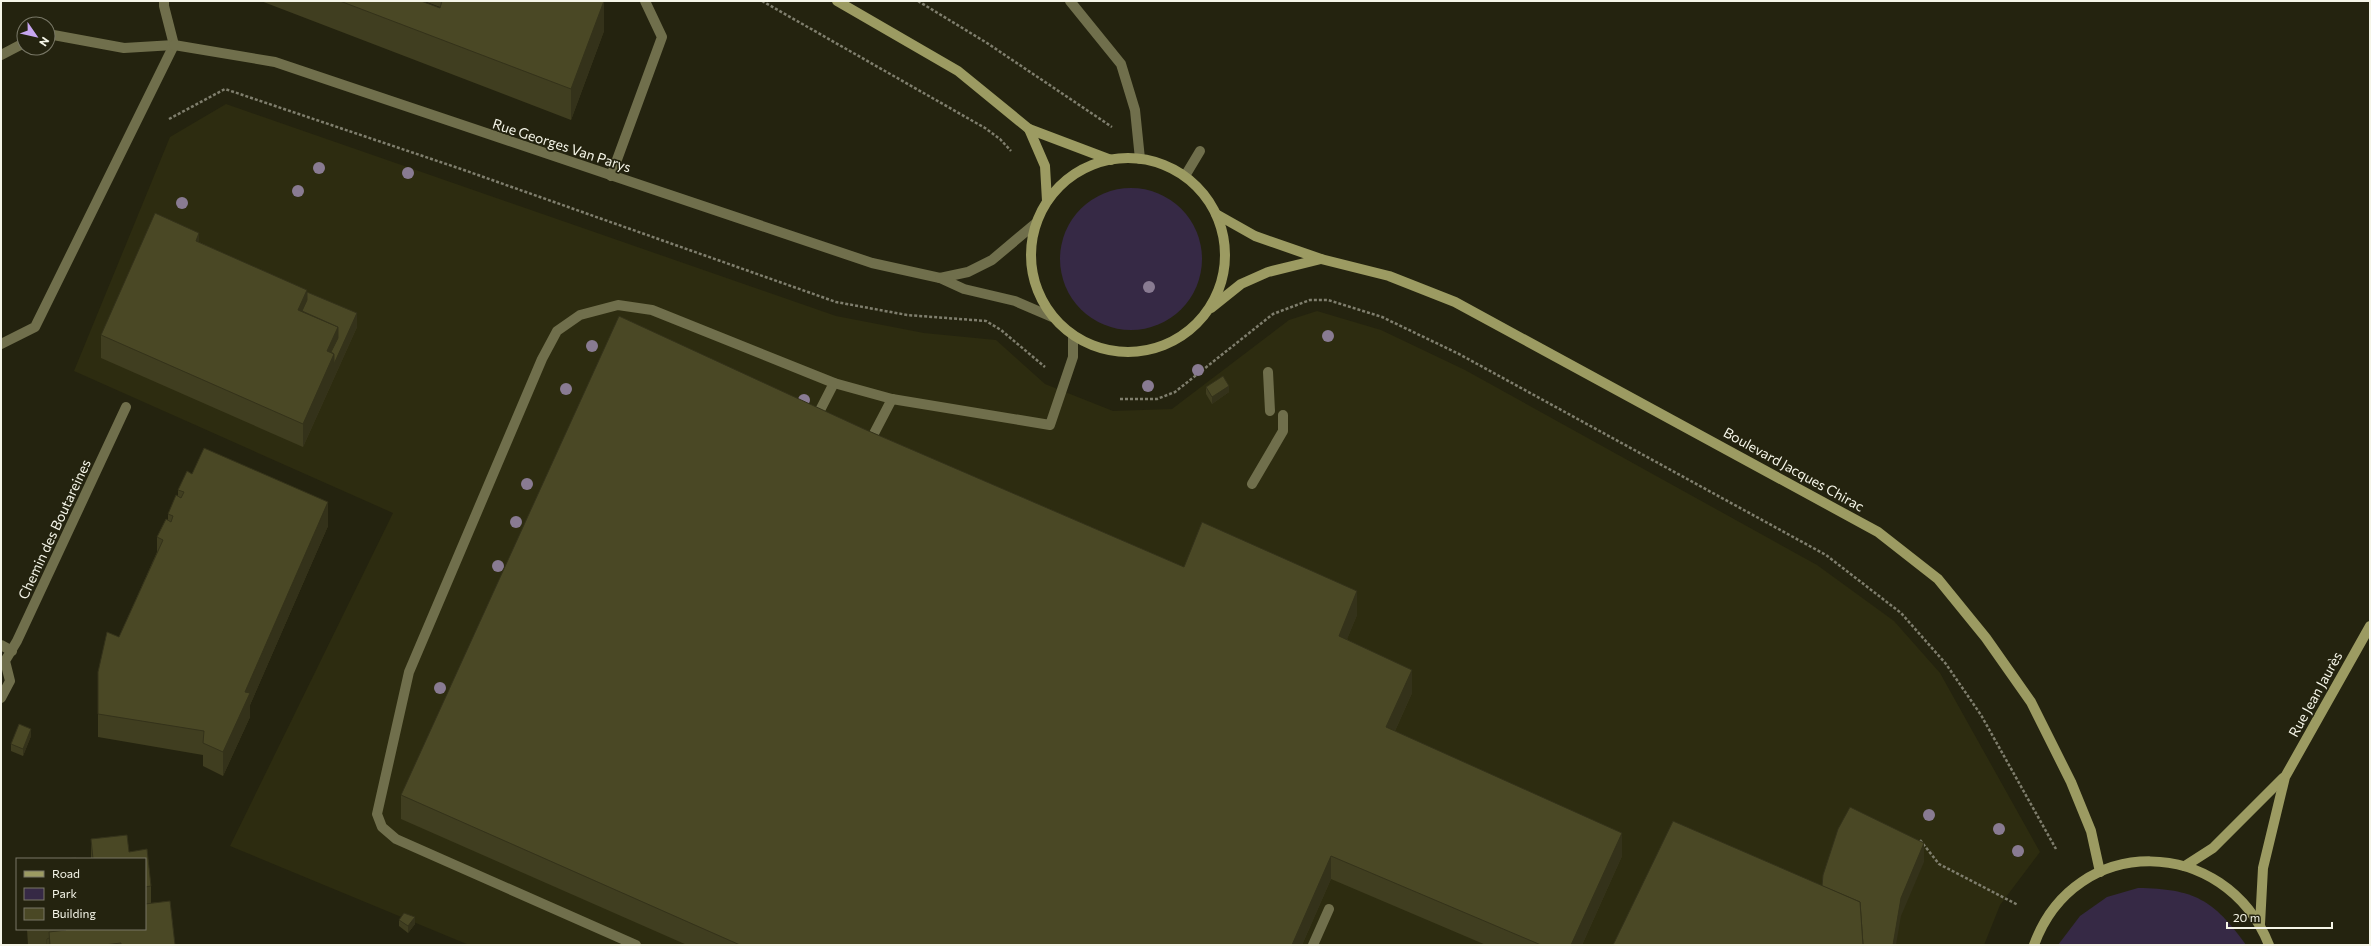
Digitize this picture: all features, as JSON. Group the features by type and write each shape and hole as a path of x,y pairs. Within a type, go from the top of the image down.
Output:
{"main road":[{"name":"Boulevard Jacques Chirac","path":"837,1 958,71 1029,129 1111,160"},
{"name":"Boulevard Jacques Chirac","path":"1029,129 1045,166 1048,201"},
{"name":"Boulevard Jacques Chirac","path":"1209,309 1220,287 1225,263 1224,238 1216,214 1203,193 1185,176 1164,165 1140,159 1111,160 1086,168 1069,177 1048,201 1036,223 1031,250 1034,279 1043,302 1052,317 1073,336 1099,348 1119,352 1139,352 1158,348 1177,340 1193,328 1209,309 1241,284 1268,272 1321,260"},
{"name":"Boulevard Jacques Chirac","path":"1216,214 1255,236 1321,260 1389,276 1456,302 1878,532 1938,579 1986,638 2031,702 2071,782 2091,831 2100,872"},
{"name":"Rue Jean Jaurès","path":"2260,924 2263,868 2285,777 2370,626"},
{"name":"Rue Jean Jaurès","path":"2186,866 2213,848 2285,777"},
{"name":"Rue Jean Jaurès","path":"2034,945 2050,914 2064,897 2100,872 2122,864 2145,861 2168,862 2186,866 2212,877 2232,890 2247,906 2260,924 2269,945"}],"street":[{"path":"1,344 35,327 174,45 164,1"},
{"path":"611,176 662,37 645,1"},
{"path":"1070,1 1121,64 1135,110 1140,159"},
{"name":"Rue Georges Van Parys","path":"56,35 124,48 174,45 275,62 872,263 940,278 964,289 1015,301 1052,317"},
{"path":"1,56 16,48"},
{"path":"1185,176 1200,151"},
{"name":"Rue Georges Van Parys","path":"940,278 968,272 992,260 1036,223"},
{"path":"636,945 396,839 382,827 377,814 409,672 542,359 557,331 580,315 618,305 652,310 834,383 892,399 1050,426 1071,364 1073,336"},
{"path":"1268,372 1270,411"},
{"path":"811,428 834,383"},
{"path":"864,453 892,399"},
{"name":"Chemin des Boutareines","path":"1,698 10,681 3,661 12,651 126,407"},
{"path":"1252,484 1282,431 1283,415"},
{"path":"1,645 12,651"},
{"path":"1313,945 1329,909"}],"path":[{"path":"762,1 985,128 1000,139 1013,154"},
{"path":"918,1 987,43 1115,129 1111,160"},
{"path":"169,119 225,89 461,169 836,302 907,315 986,321 1001,330 1047,369"},
{"path":"1120,399 1157,399 1175,392 1273,314 1310,300 1328,300 1382,317 1460,354 1826,555 1901,613 1946,664 1982,716 2056,849"},
{"path":"1920,840 1939,864 2018,905"}],"shaded area":[{"path":"226,104 836,316 924,333 996,340 1045,384 1113,411 1172,409 1289,320 1317,311 1381,330 1465,370 1817,565 1894,621 1940,673 2040,852 2000,905 1984,945 469,945 230,846 393,513 74,371 170,137"}],"green space":[{"path":"1124,188 1138,188 1152,191 1164,196 1176,204 1186,214 1197,232 1201,245 1201,273 1197,286 1186,304 1176,314 1164,322 1152,327 1138,330 1124,330 1110,327 1098,322 1086,314 1076,304 1068,292 1063,280 1060,266 1060,252 1063,238 1068,226 1076,214 1086,204 1098,196 1110,191"},
{"path":"2138,888 2174,891 2188,894 2201,900 2223,917 2246,945 2058,945 2080,916 2107,897"}],"building":[{"path":"340,1 421,1 440,8 442,1 604,1 571,89"},
{"path":"155,213 199,233 196,241 307,290 298,310 338,327 327,351 334,354 303,424 101,335"},
{"path":"307,292 357,313 334,364 334,354 331,352 338,338 338,327 302,311 307,300"},
{"path":"619,316 864,429 1184,567 1202,522 1357,591 1339,636 1412,670 1386,727 1622,833 1571,945 1541,945 1331,856 1292,945 740,945 401,795"},
{"path":"1223,376 1229,386 1212,397 1206,387"},
{"path":"204,448 328,502 245,692 250,693 223,752 203,743 204,731 98,714 98,672 107,632 119,637 163,540 157,537 166,519 171,522 173,516 168,514 176,495 181,498 184,492 178,490 187,471 192,474"},
{"path":"19,724 31,729 23,749 11,744"},
{"path":"1850,807 1924,843 1901,898 1893,945 1863,945 1860,902 1822,886 1823,875 1838,829"},
{"path":"1673,821 1860,902 1863,945 1613,945"},
{"path":"127,835 129,852 147,849 151,886 146,887 146,858 93,858 91,839"},
{"path":"170,901 175,945 121,945 121,943 104,945 50,945 49,932 66,930 146,930 146,904"},
{"path":"404,913 415,917 408,926 399,920"},
{"path":"49,938 49,945 47,945 47,939"}]}
